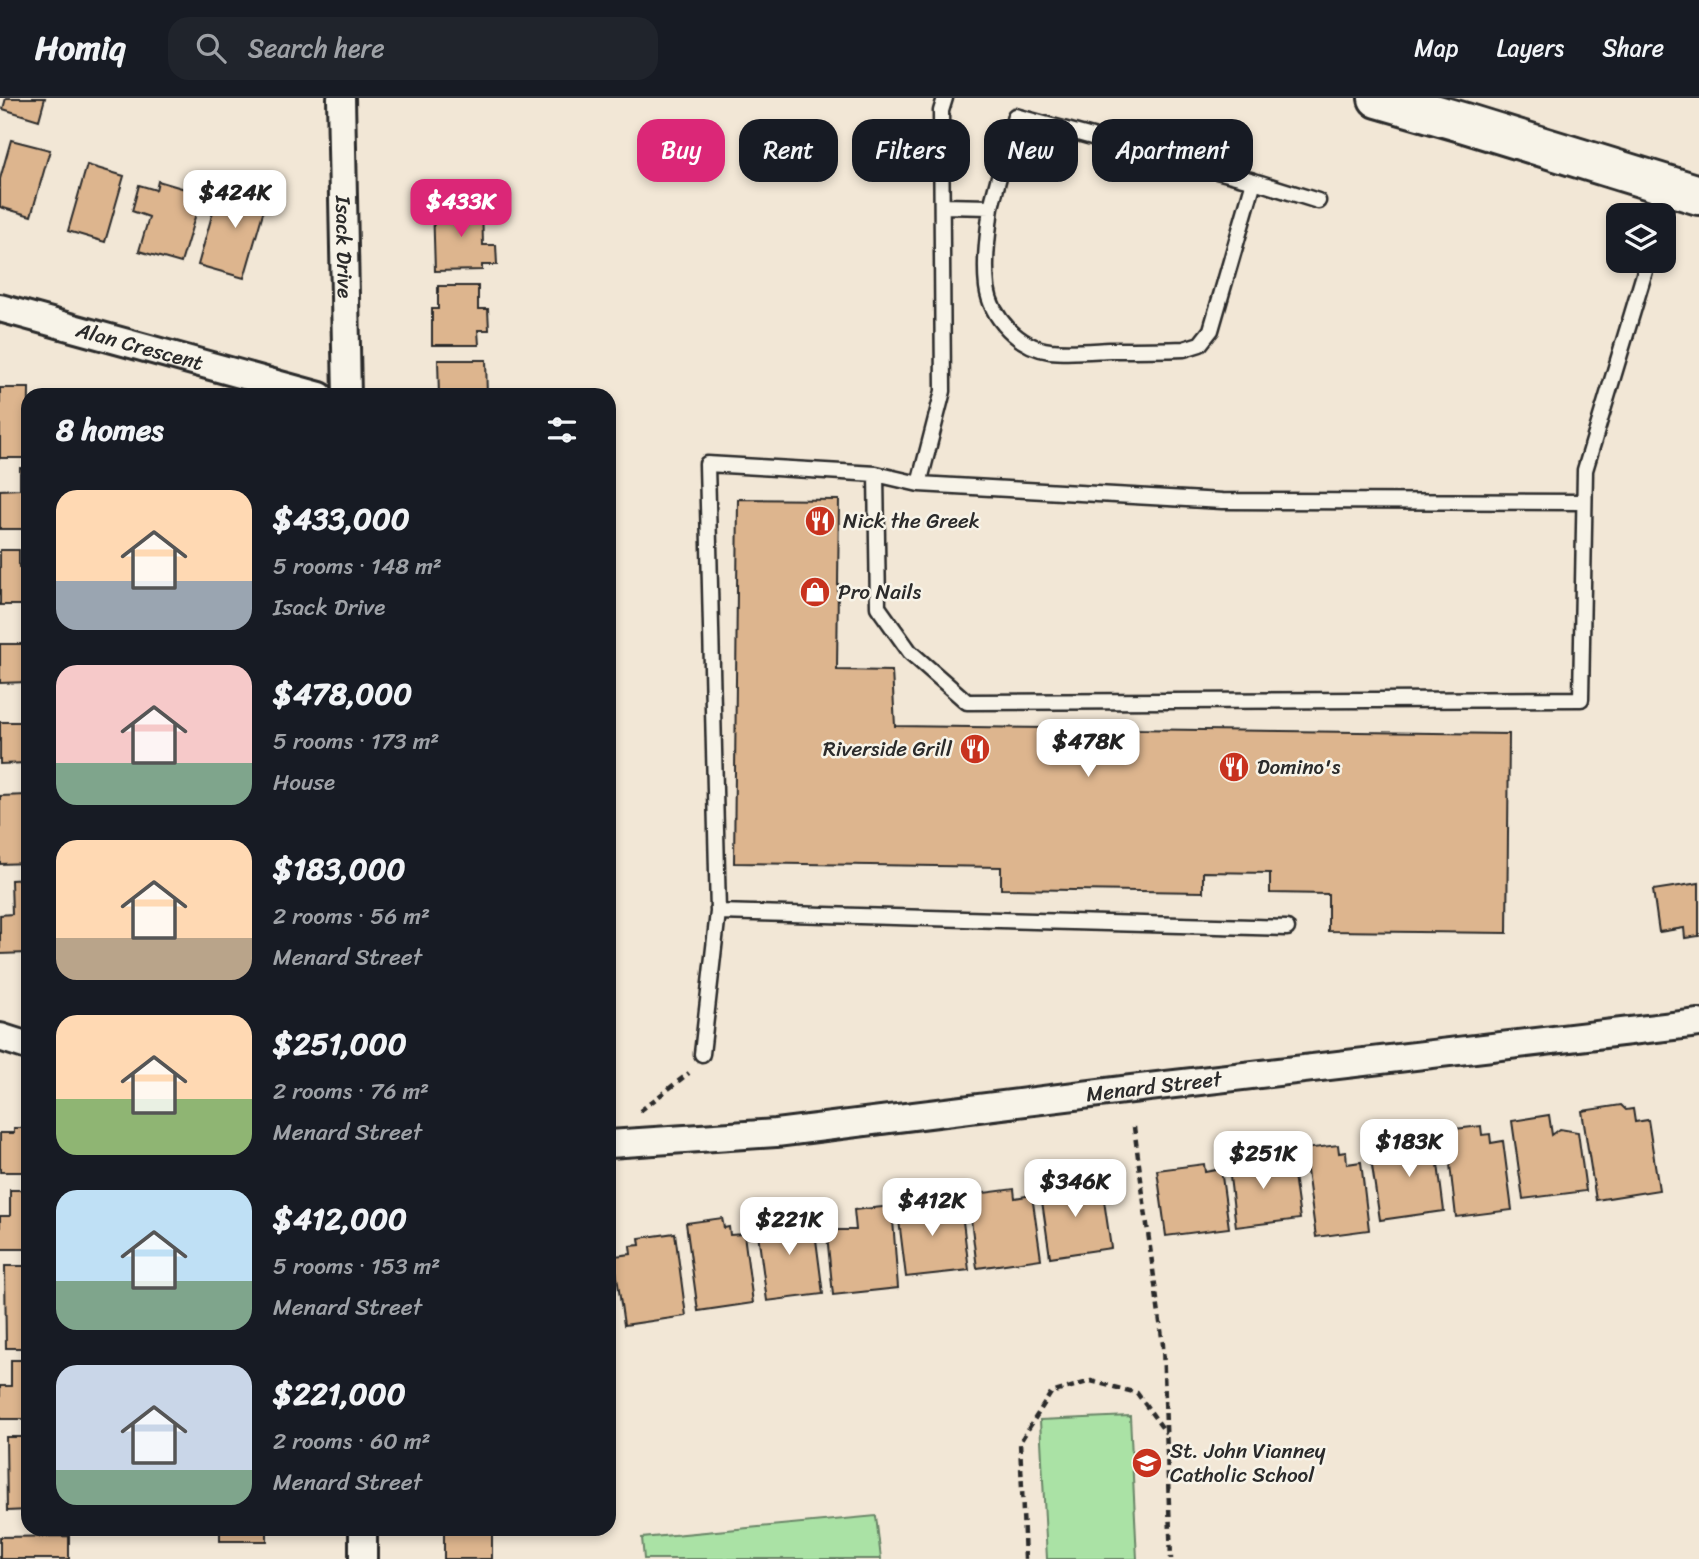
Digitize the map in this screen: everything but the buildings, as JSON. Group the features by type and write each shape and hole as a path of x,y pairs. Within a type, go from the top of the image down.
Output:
{"street":[{"name":"Isack Drive","path":"341,98 347,388"},
{"path":"1378,98 1465,123 1677,199"},
{"name":"Alan Crescent","path":"0,308 291,388"},
{"name":"Menard Street","path":"616,1144 776,1133 1699,1023"},
{"path":"0,1037 21,1043"},
{"path":"363,1536 363,1559"}],"lane":[{"path":"919,484 943,391 941,111 944,98"},
{"path":"1254,181 1211,330 1200,344 1184,349 1049,351 1021,340 996,314 987,290 985,256 991,207 1015,116 1254,181 1318,201"},
{"path":"942,206 991,207"},
{"path":"876,474 878,607 910,652 967,702 1581,699 1584,470 1644,273"},
{"path":"702,1054 718,912 707,464 876,474 919,484 1222,500 1584,502"},
{"path":"718,912 1287,928"}],"path":[{"path":"631,1118 697,1067 702,1054"},
{"path":"1134,1127 1163,1345 1171,1559"},
{"path":"1025,1559 1020,1442 1051,1393 1091,1381 1137,1393 1166,1434"}],"green space":[{"path":"1130,1416 1137,1559 1047,1559 1040,1420"},
{"path":"876,1516 881,1559 644,1559 642,1538"}],"place":[{"name":"Nick the Greek","path":"820,521"},
{"name":"Pro Nails","path":"815,592"},
{"name":"Riverside Grill","path":"975,749"},
{"name":"Domino's","path":"1234,767"},
{"name":"St. John Vianney Catholic School","path":"1147,1463"}]}
